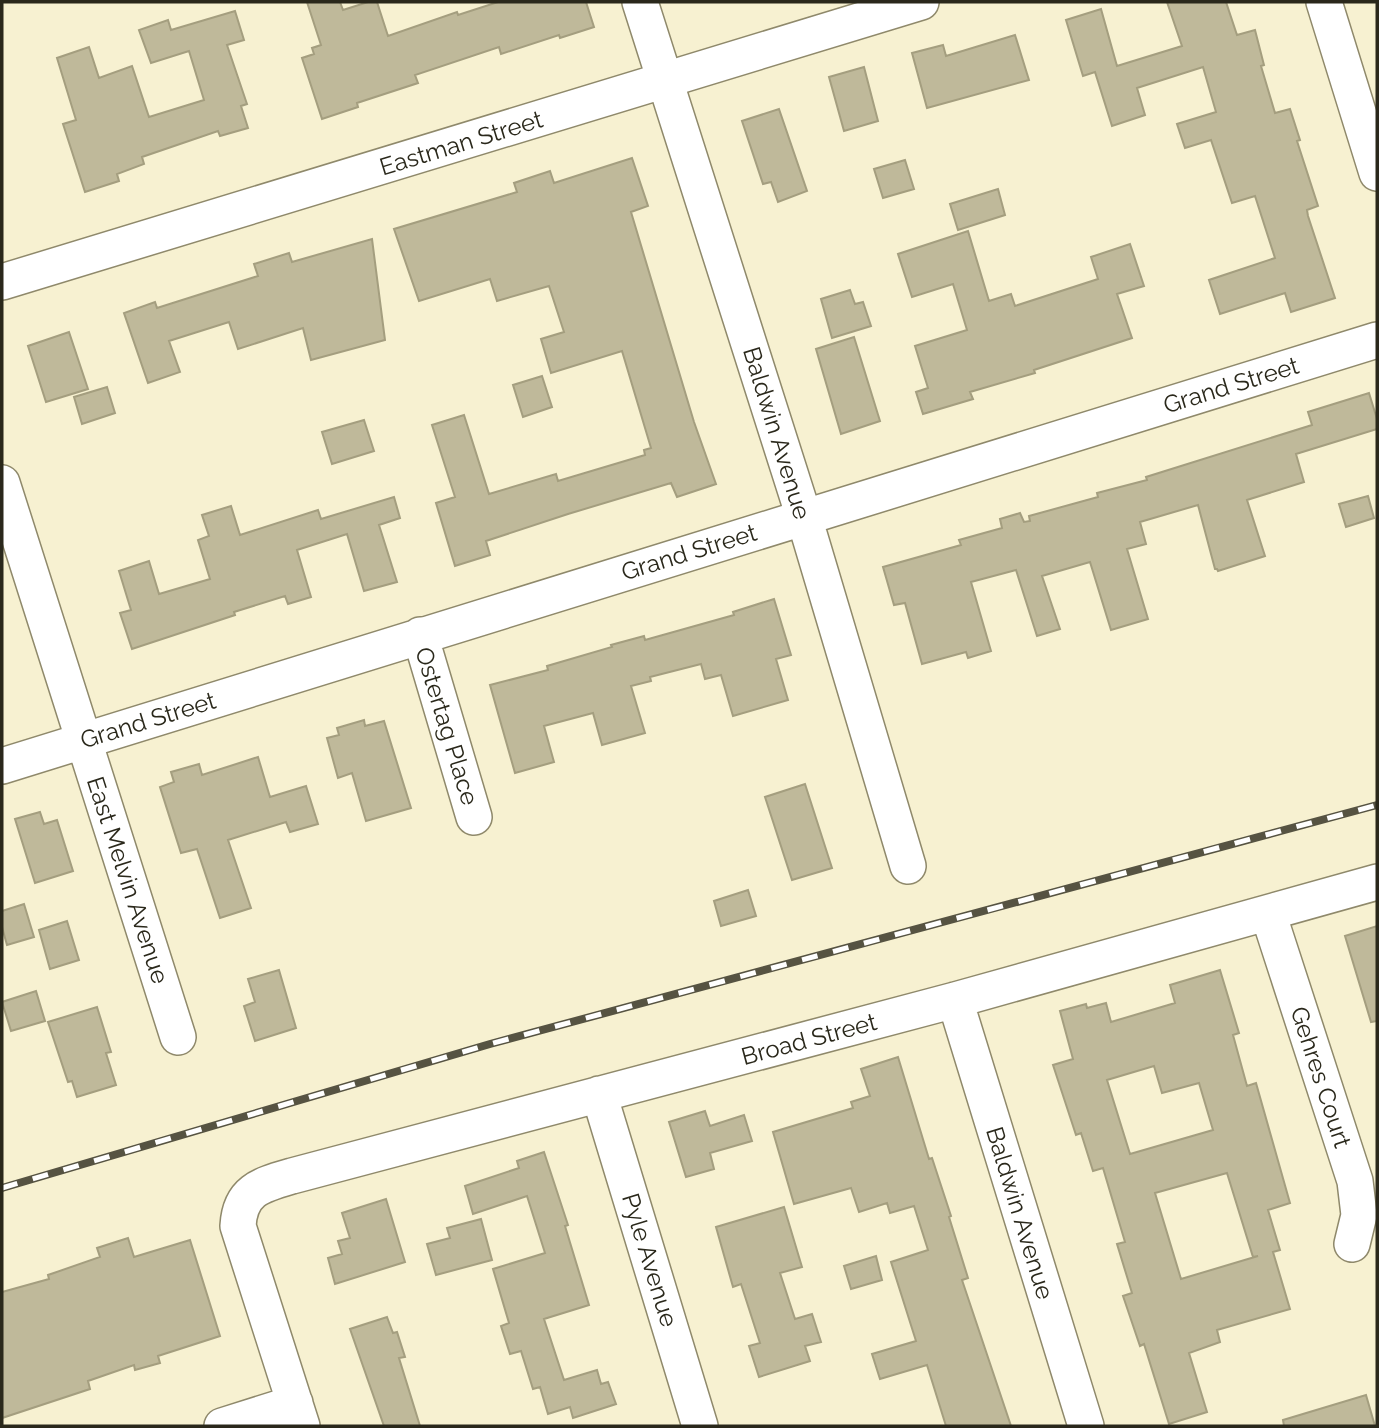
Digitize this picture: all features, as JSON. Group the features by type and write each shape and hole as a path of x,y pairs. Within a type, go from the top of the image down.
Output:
{"street":[{"name":"Baldwin Avenue","path":"640,2 804,517 908,866"},
{"name":"Eastman Street","path":"2,282 921,2"},
{"path":"1324,2 1377,173"},
{"name":"Grand Street","path":"2,766 1377,340"},
{"name":"East Melvin Avenue","path":"2,483 178,1037"},
{"name":"Ostertag Place","path":"420,635 474,817"},
{"name":"Broad Street","path":"299,1415 240,1234 239,1217 244,1200 258,1187 955,1000 1377,882"},
{"name":"Gehres Court","path":"1269,913 1355,1181 1359,1214 1352,1244"},
{"name":"Baldwin Avenue","path":"955,1000 1086,1426"},
{"name":"Pyle Avenue","path":"599,1094 701,1426"},
{"path":"222,1426 299,1415"}],"building":[{"path":"307,2 340,2 343,10 377,2 388,36 457,12 458,15 498,2 586,2 594,27 501,54 499,47 415,75 418,83 357,103 358,107 322,119 302,58 314,54 312,48 321,45"},
{"path":"1167,2 1226,2 1237,35 1255,30 1264,65 1261,66 1275,113 1290,109 1300,140 1297,141 1318,206 1307,210 1308,216 1335,298 1291,312 1285,293 1220,314 1209,280 1275,258 1255,196 1232,203 1211,140 1185,148 1177,124 1216,112 1203,67 1137,88 1145,115 1112,126 1095,72 1083,76 1066,20 1101,9 1117,66 1182,46"},
{"path":"235,11 244,40 227,45 247,104 241,106 248,128 220,136 218,131 142,157 144,164 117,174 119,181 85,192 63,124 76,120 57,58 89,47 99,78 132,66 149,117 204,100 189,51 151,63 139,30 168,20 171,30"},
{"path":"1015,35 1029,80 927,108 912,53 943,45 946,56"},
{"path":"864,67 878,121 844,131 829,77"},
{"path":"779,109 807,191 778,202 771,182 763,184 742,121"},
{"path":"632,158 648,206 631,212 694,422 716,484 677,497 671,483 568,514 486,541 490,555 455,566 436,503 455,497 432,425 464,415 489,494 556,474 558,481 645,455 644,450 651,448 622,351 551,373 541,339 564,332 549,286 497,301 490,279 419,301 394,229 517,192 514,183 550,171 554,183"},
{"path":"905,160 914,189 883,198 874,169"},
{"path":"998,189 1005,215 958,230 950,204"},
{"path":"968,231 989,301 1011,294 1015,306 1098,279 1091,257 1130,244 1144,286 1117,294 1132,338 1034,370 1035,373 970,392 973,399 923,414 916,392 928,388 915,346 967,330 953,284 912,297 898,254"},
{"path":"372,239 385,340 311,360 303,328 238,349 229,322 169,341 180,372 148,383 124,313 155,302 157,308 258,276 254,264 289,253 292,262"},
{"path":"850,290 855,304 863,302 871,326 832,338 821,299"},
{"path":"69,332 88,389 46,402 28,346"},
{"path":"854,337 880,421 841,434 816,349"},
{"path":"542,376 552,407 523,417 513,385"},
{"path":"107,387 115,413 82,424 74,397"},
{"path":"1369,393 1377,419 1377,429 1296,454 1304,482 1247,500 1265,556 1218,571 1215,569 1198,505 1140,522 1146,544 1127,549 1148,619 1111,630 1090,562 1042,576 1060,629 1037,636 1016,570 971,582 991,651 968,658 966,652 922,664 905,603 894,605 883,567 961,545 959,540 1002,528 1000,519 1020,513 1024,522 1030,521 1029,516 1098,497 1097,493 1147,480 1146,477 1312,425 1308,412"},
{"path":"364,420 374,451 332,464 322,432"},
{"path":"1368,496 1374,518 1346,527 1339,504"},
{"path":"394,497 400,518 379,525 397,582 364,591 347,534 297,550 311,597 288,604 285,596 132,649 120,613 131,610 119,571 149,561 159,594 210,579 198,540 209,536 202,515 231,506 240,535 318,510 321,519"},
{"path":"774,599 791,655 776,659 788,700 733,716 721,675 705,679 701,664 650,677 651,681 631,686 645,733 602,745 593,713 544,726 554,762 515,773 490,685 548,670 547,666 612,647 611,645 644,636 645,640 734,615 733,612"},
{"path":"364,720 365,726 384,721 411,808 366,821 352,773 338,778 327,738 339,735 337,728"},
{"path":"258,757 270,797 306,786 318,824 290,832 286,822 228,840 251,908 220,918 197,849 181,853 160,787 174,782 171,772 199,764 202,775"},
{"path":"805,784 832,868 792,880 765,797"},
{"path":"40,812 44,824 57,820 73,871 35,883 15,819"},
{"path":"748,890 756,916 721,926 714,901"},
{"path":"24,904 34,937 7,945 2,927 2,911"},
{"path":"67,921 79,960 50,969 39,930"},
{"path":"1377,926 1377,1021 1371,1022 1345,936"},
{"path":"279,970 296,1028 255,1041 244,1006 255,1002 248,979"},
{"path":"1220,970 1239,1033 1233,1035 1247,1086 1256,1083 1290,1203 1268,1210 1280,1250 1273,1252 1290,1309 1217,1330 1220,1342 1189,1353 1207,1412 1169,1424 1144,1344 1140,1346 1123,1296 1132,1293 1117,1244 1125,1242 1103,1168 1093,1171 1081,1133 1076,1135 1053,1065 1073,1059 1060,1011 1086,1004 1087,1008 1106,1003 1111,1022 1175,1003 1170,985","holes":["1154,1066 1162,1093 1199,1083 1213,1130 1130,1154 1107,1080","1227,1173 1253,1257 1258,1256 1181,1279 1155,1193"]},
{"path":"36,991 45,1021 11,1031 2,1002"},
{"path":"97,1007 111,1052 106,1053 116,1085 77,1097 72,1081 68,1082 48,1022"},
{"path":"898,1057 929,1159 932,1158 951,1216 949,1217 968,1278 962,1280 1011,1426 946,1426 927,1365 880,1379 872,1354 916,1341 891,1262 928,1250 914,1206 890,1213 887,1203 859,1212 851,1188 794,1204 773,1132 853,1108 851,1102 870,1096 861,1069"},
{"path":"705,1111 710,1126 744,1115 752,1141 710,1153 714,1169 686,1177 669,1122"},
{"path":"544,1152 568,1225 565,1226 589,1305 544,1319 564,1380 597,1370 601,1384 608,1382 616,1404 573,1418 570,1407 548,1414 540,1387 533,1389 521,1351 510,1354 501,1326 509,1323 493,1269 545,1253 527,1196 473,1214 465,1186 519,1168 517,1161"},
{"path":"386,1199 405,1262 335,1284 328,1258 342,1254 338,1241 350,1238 342,1213"},
{"path":"784,1207 802,1267 780,1273 795,1319 812,1314 821,1342 805,1346 810,1361 759,1377 749,1346 760,1343 741,1284 733,1287 716,1227"},
{"path":"481,1219 492,1260 436,1275 427,1244 450,1238 447,1228"},
{"path":"128,1238 134,1257 190,1240 220,1336 158,1356 160,1363 135,1370 134,1365 88,1381 90,1389 2,1418 2,1292 49,1279 48,1275 100,1257 97,1248"},
{"path":"876,1256 882,1280 851,1289 844,1266"},
{"path":"387,1317 393,1333 397,1332 405,1357 399,1358 420,1426 384,1426 350,1329"},
{"path":"1366,1395 1375,1426 1284,1426 1283,1420"}],"railway":[{"path":"2,1188 490,1044 1377,805"}]}
